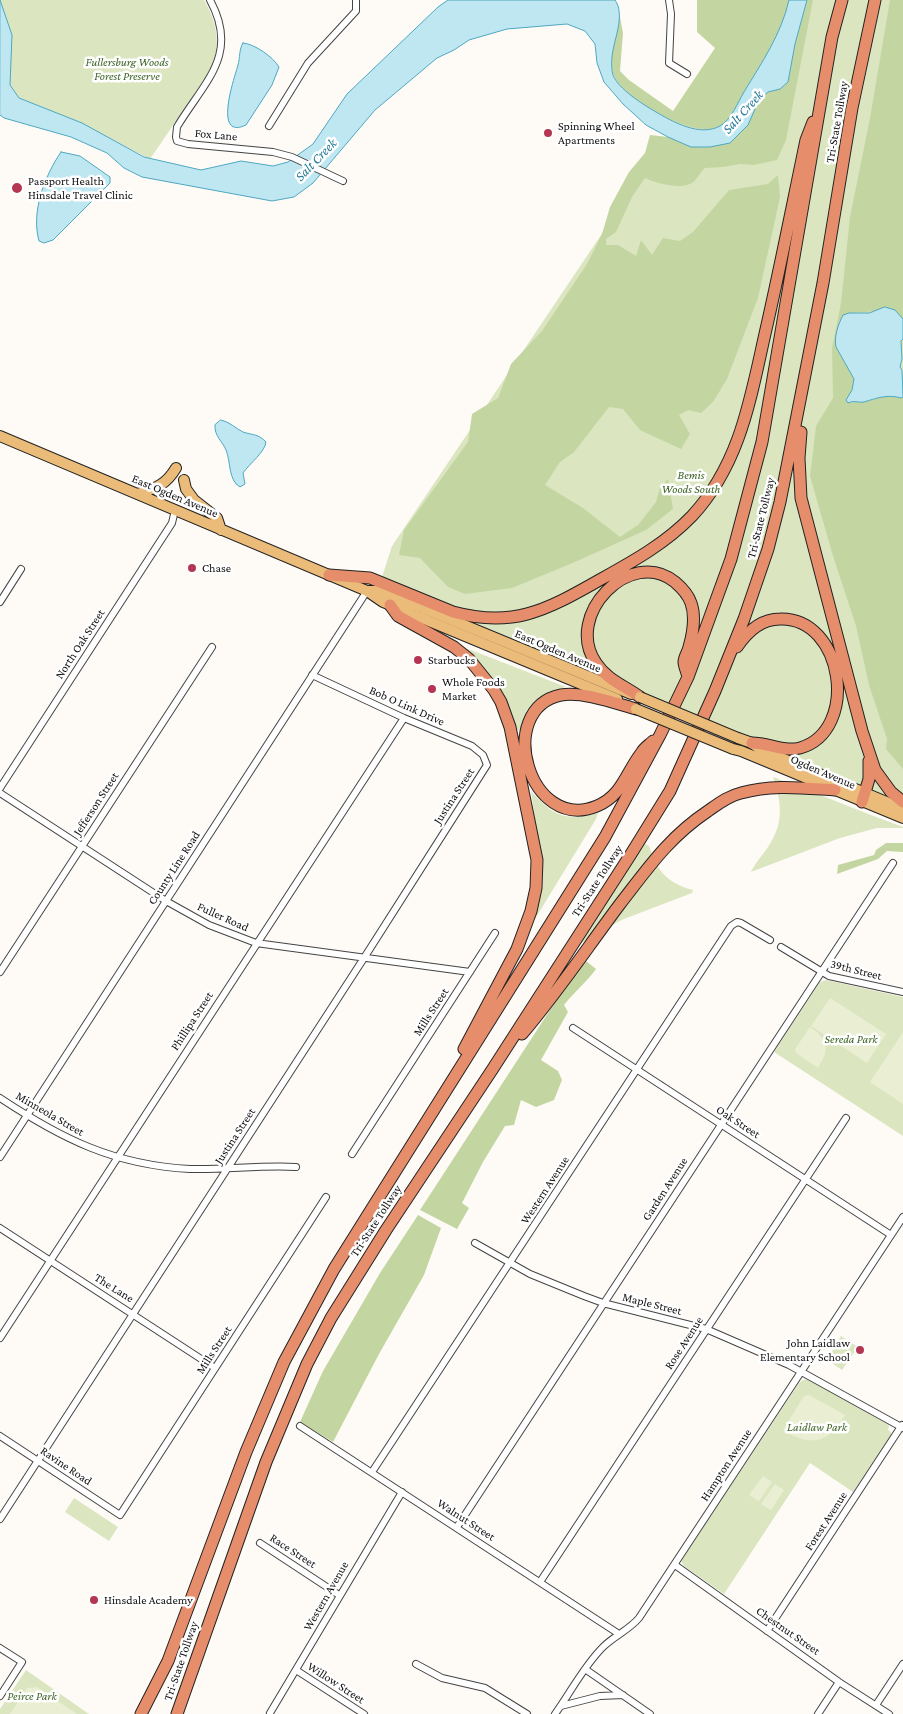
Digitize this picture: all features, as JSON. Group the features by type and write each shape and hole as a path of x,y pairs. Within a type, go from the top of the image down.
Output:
{"highway":[{"name":"Tri-State Tollway","path":"141,1714 168,1662 246,1452 284,1362 334,1269 605,837 660,735 688,677 731,559 762,442 832,37 842,0"},
{"name":"Tri-State Tollway","path":"177,1714 266,1462 307,1364 331,1318 386,1230 492,1070 670,791 715,691 744,620 768,549 780,502 834,220 852,108 875,0"},
{"path":"329,575 370,578 466,616 488,619 521,616 549,607 635,561 658,546 692,515 717,483 729,463 743,427 782,259 806,140 821,102"},
{"path":"802,387 799,458 802,498 869,754 880,779 903,802"},
{"path":"640,697 628,688 617,684 604,673 590,653 586,642 588,622 596,606 610,587 634,573 646,572 663,575 672,580 686,594 691,603 694,620 693,633 684,662 688,677"},
{"path":"390,605 398,616 454,647 469,659 494,690 501,702 510,727 537,860 536,888 531,911 517,949 443,1088 438,1104"},
{"path":"715,691 735,650 742,640 758,626 777,619 798,621 808,625 822,638 833,661 836,676 836,705 834,716 829,726 816,740 800,748 783,749 762,743 752,744"},
{"path":"636,708 572,694 560,695 541,706 532,716 527,729 525,744 530,775 541,792 549,800 565,808 579,810 596,806 614,795 628,776 642,751 660,735"},
{"path":"864,798 869,778 869,754"},
{"path":"492,1070 546,1006 588,946 663,849 687,825 726,798 740,793 768,787 835,790"}],"main road":[{"name":"East Ogden Avenue","path":"0,436 367,591 390,605 733,749"},
{"path":"138,494 159,487 170,479 176,468"},
{"path":"184,480 186,489 193,498 216,518 221,530"},
{"name":"East Ogden Avenue","path":"367,591 382,591 738,738"},
{"name":"Ogden Avenue","path":"738,738 903,818"},
{"name":"Ogden Avenue","path":"733,749 835,790 903,810"}],"street":[{"name":"Fox Lane","path":"210,0 220,21 220,56 211,77 178,127 177,141 182,144 273,152 292,158 343,182"},
{"path":"269,126 308,63 356,11 356,0"},
{"path":"669,0 671,14 669,63 687,74"},
{"name":"North Oak Street","path":"0,788 172,523 175,510"},
{"path":"0,602 21,569"},
{"name":"County Line Road","path":"0,1157 367,591"},
{"name":"Jefferson Street","path":"0,972 212,647"},
{"name":"Bob O Link Drive","path":"312,675 404,718 472,746 483,754 487,765"},
{"name":"Phillipa Street","path":"0,1338 404,718"},
{"name":"Justina Street","path":"0,1519 487,765"},
{"name":"Fuller Road","path":"0,793 166,901 209,925 256,943 470,972"},
{"name":"Garden Avenue","path":"457,1527 893,863"},
{"name":"Western Avenue","path":"372,1472 731,926 737,922 744,924 770,940"},
{"name":"Mills Street","path":"352,1154 496,933"},
{"name":"39th Street","path":"781,947 829,976 903,992"},
{"name":"Oak Street","path":"573,1028 891,1235"},
{"name":"Minneola Street","path":"0,1098 27,1116 76,1142 117,1157 166,1167 296,1166"},
{"name":"Rose Avenue","path":"540,1582 846,1118"},
{"name":"Mills Street","path":"120,1515 326,1197"},
{"name":"Hampton Avenue","path":"555,1714 585,1669 604,1646 635,1623 903,1217"},
{"name":"The Lane","path":"0,1228 215,1368"},
{"name":"Maple Street","path":"476,1243 530,1274 604,1304 706,1329 801,1372 902,1426"},
{"name":"Walnut Street","path":"300,1426 619,1634"},
{"name":"Forest Avenue","path":"767,1631 902,1426"},
{"name":"Ravine Road","path":"0,1436 120,1515"},
{"name":"Western Avenue","path":"270,1713 402,1492"},
{"name":"Race Street","path":"260,1543 339,1595"},
{"name":"Chestnut Street","path":"675,1565 840,1682 889,1714"},
{"path":"0,1648 22,1662 0,1696"},
{"path":"416,1664 442,1678 485,1688 527,1714"},
{"path":"876,1705 903,1664"},
{"path":"585,1669 650,1714"},
{"name":"Willow Street","path":"296,1670 364,1714"},
{"path":"818,1714 840,1682"},
{"path":"560,1706 600,1696 624,1695"}],"green space":[{"name":"Fullersburg Woods Forest Preserve","path":"0,0 204,0 213,18 216,31 216,51 202,82 150,159 82,124 19,98 10,86"},
{"path":"697,0 789,0 786,13 776,36 728,120 721,126 710,129 695,128 679,123 645,106 620,86 612,69 612,53 619,12 623,33 620,71 629,80 673,111 715,48 697,32"},
{"name":"Bemis Woods South","path":"759,0 903,0 903,803 627,686 589,668 539,650 478,624 382,577 392,546"},
{"path":"807,0 813,0 786,140 777,160 754,165 740,164 705,168 694,182 681,186 661,184 645,178 632,197 616,232 606,239 606,245 618,245 636,256 641,240 652,255 663,238 680,241 693,232 729,190 768,184 778,175 780,197 758,298 727,379 713,402 701,413 688,410 679,415 690,434 681,449 640,430 623,409 609,407 574,452 560,462 545,485 583,508 620,537 638,525 656,502 660,488 668,479 673,509 646,530 512,588 465,594 448,587 420,558 399,555 404,530 468,442 472,414 498,398 511,364 542,331 587,264 602,234 610,207 629,172 645,153 650,135 668,137 692,147 730,143 759,100 768,92 780,89 788,82 795,44"},
{"path":"890,0 903,0 903,319 895,310 849,313 836,347 854,379 852,390 846,400 862,402 885,396 903,397 903,769 886,749 887,739 869,685 856,626 810,476 816,426 833,398 832,348 841,303 850,217 870,118"},
{"path":"464,648 566,687 548,693 532,704 523,718 520,730 516,730 497,685 483,667"},
{"path":"773,777 903,828 877,828 840,838 751,872 771,842 778,826 780,810"},
{"path":"531,791 546,806 561,815 577,817 598,813 535,919 543,878"},
{"path":"642,842 649,846 664,875 676,884 693,890 692,893 624,919 590,936 569,954"},
{"path":"886,843 903,843 903,852 887,851 878,859 837,874 838,865 874,855 876,850"},
{"path":"586,961 596,969 564,1005 568,1012 541,1060 558,1071 562,1080 554,1100 536,1107 521,1100 514,1125 505,1126 483,1162 462,1203 469,1208 457,1229 420,1210 576,970"},
{"name":"Sereda Park","path":"826,980 903,997 903,1136 774,1052 820,982"},
{"path":"830,998 886,1034 867,1063 811,1026"},
{"path":"810,1027 821,1036 826,1045 826,1050 818,1068 796,1053 795,1049"},
{"path":"903,1032 903,1104 870,1082"},
{"path":"418,1215 441,1228 424,1275 379,1354 333,1442 300,1422 323,1371 380,1273"},
{"path":"841,1336 858,1347 842,1370 827,1360"},
{"name":"Laidlaw Park","path":"807,1379 889,1425 888,1430 891,1432 891,1435 853,1492 810,1463 724,1594 684,1566 681,1561 799,1383"},
{"path":"809,1395 845,1415 832,1432 818,1440 802,1439 783,1430 804,1396"},
{"path":"763,1476 772,1482 759,1501 749,1495"},
{"path":"775,1484 784,1490 771,1510 761,1504"},
{"path":"74,1498 118,1527 109,1541 65,1512"},
{"name":"Peirce Park","path":"26,1670 89,1714 0,1714 0,1709"},
{"path":"37,1687 77,1714 10,1714 27,1688"}],"water":[{"name":"Salt Creek","path":"0,0 12,35 10,85 19,98 82,123 144,157 201,170 241,161 273,166 288,162 313,144 347,94 438,7 448,0 615,0 619,8 619,18 612,67 613,75 620,86 638,101 670,120 695,129 712,129 728,120 734,110 776,37 789,0 807,0 795,44 788,82 780,89 768,92 759,100 748,125 730,143 710,147 691,147 646,125 623,104 604,82 597,63 595,44 585,31 567,24 507,29 469,40 437,58 375,110 313,183 294,197 272,201 142,177 124,168 107,153 71,137 4,118 0,115"},
{"path":"243,43 263,52 273,59 279,67 272,85 246,125 236,127 230,124 228,105"},
{"path":"61,152 80,156 110,177 110,183 53,240 44,243 39,241 37,230 38,207 49,172"},
{"path":"885,307 895,310 903,319 900,367 902,370 903,397 887,396 864,402 848,403 846,400 852,390 854,379 836,347 836,335 843,315 849,313 869,313"},
{"path":"221,420 243,432 258,436 266,442 260,454 243,473 245,484 240,487 233,480 228,455 215,429 215,425"}],"place":[{"name":"Spinning Wheel Apartments","path":"548,133"},
{"name":"Passport Health Hinsdale Travel Clinic","path":"17,188"},
{"name":"Chase","path":"192,568"},
{"name":"Starbucks","path":"418,660"},
{"name":"Whole Foods Market","path":"432,689"},
{"name":"John Laidlaw Elementary School","path":"860,1350"},
{"name":"Hinsdale Academy","path":"94,1600"}]}
